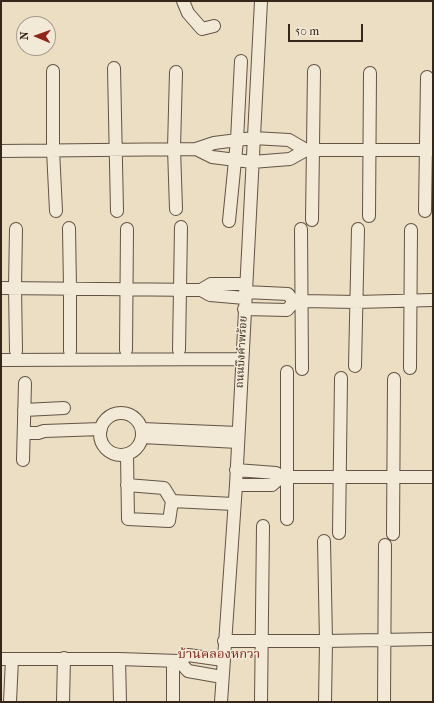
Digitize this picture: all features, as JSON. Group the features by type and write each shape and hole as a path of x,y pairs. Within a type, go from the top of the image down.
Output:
{"street":[{"path":"184,1 188,13 202,29 214,26"},
{"name":"ถนนบึงคำพร้อย","path":"221,702 224,641 236,485 260,1"},
{"path":"229,221 237,140 241,61"},
{"path":"114,68 117,211"},
{"path":"53,71 56,211"},
{"path":"312,220 310,150 314,71"},
{"path":"176,72 174,148 176,209"},
{"path":"369,216 370,73"},
{"path":"425,211 430,150 427,77"},
{"path":"1,151 174,148 196,149 214,143 253,138 289,140 310,150 430,150"},
{"path":"196,149 212,157 252,162 290,160 310,150"},
{"path":"179,350 181,227"},
{"path":"69,228 70,351"},
{"path":"16,229 16,351"},
{"path":"126,350 127,229"},
{"path":"301,229 298,301 302,370"},
{"path":"355,366 358,229"},
{"path":"410,368 411,230"},
{"path":"1,288 201,290 211,284 287,310 298,301"},
{"path":"245,296 288,294 298,301 356,302 433,300"},
{"path":"1,360 242,359"},
{"path":"287,372 284,477 287,519"},
{"path":"339,534 341,378"},
{"path":"393,534 394,379"},
{"path":"23,460 25,383"},
{"path":"24,410 64,408"},
{"path":"122,413 127,414 136,420 142,433 139,445 136,449 127,454 121,455 111,452 103,444 101,433 107,419 116,414 122,413"},
{"path":"24,433 38,433 44,436 101,433"},
{"path":"142,433 238,438"},
{"path":"127,454 127,485 128,518 130,520 169,521 172,501 164,488 127,485"},
{"path":"236,470 276,473 284,477 433,477"},
{"path":"236,485 272,485 284,477"},
{"path":"172,501 234,504"},
{"path":"261,702 263,526"},
{"path":"324,541 326,641 325,702"},
{"path":"384,702 385,545"},
{"path":"224,641 433,639"},
{"path":"10,702 6,659 64,658 176,661 188,656 223,660"},
{"path":"63,702 64,658"},
{"path":"119,659 120,702"},
{"path":"176,661 188,671 222,677"},
{"path":"173,702 176,661"}],"district":[{"name":"บ้านคลองหกวา","path":"219,655"}]}
